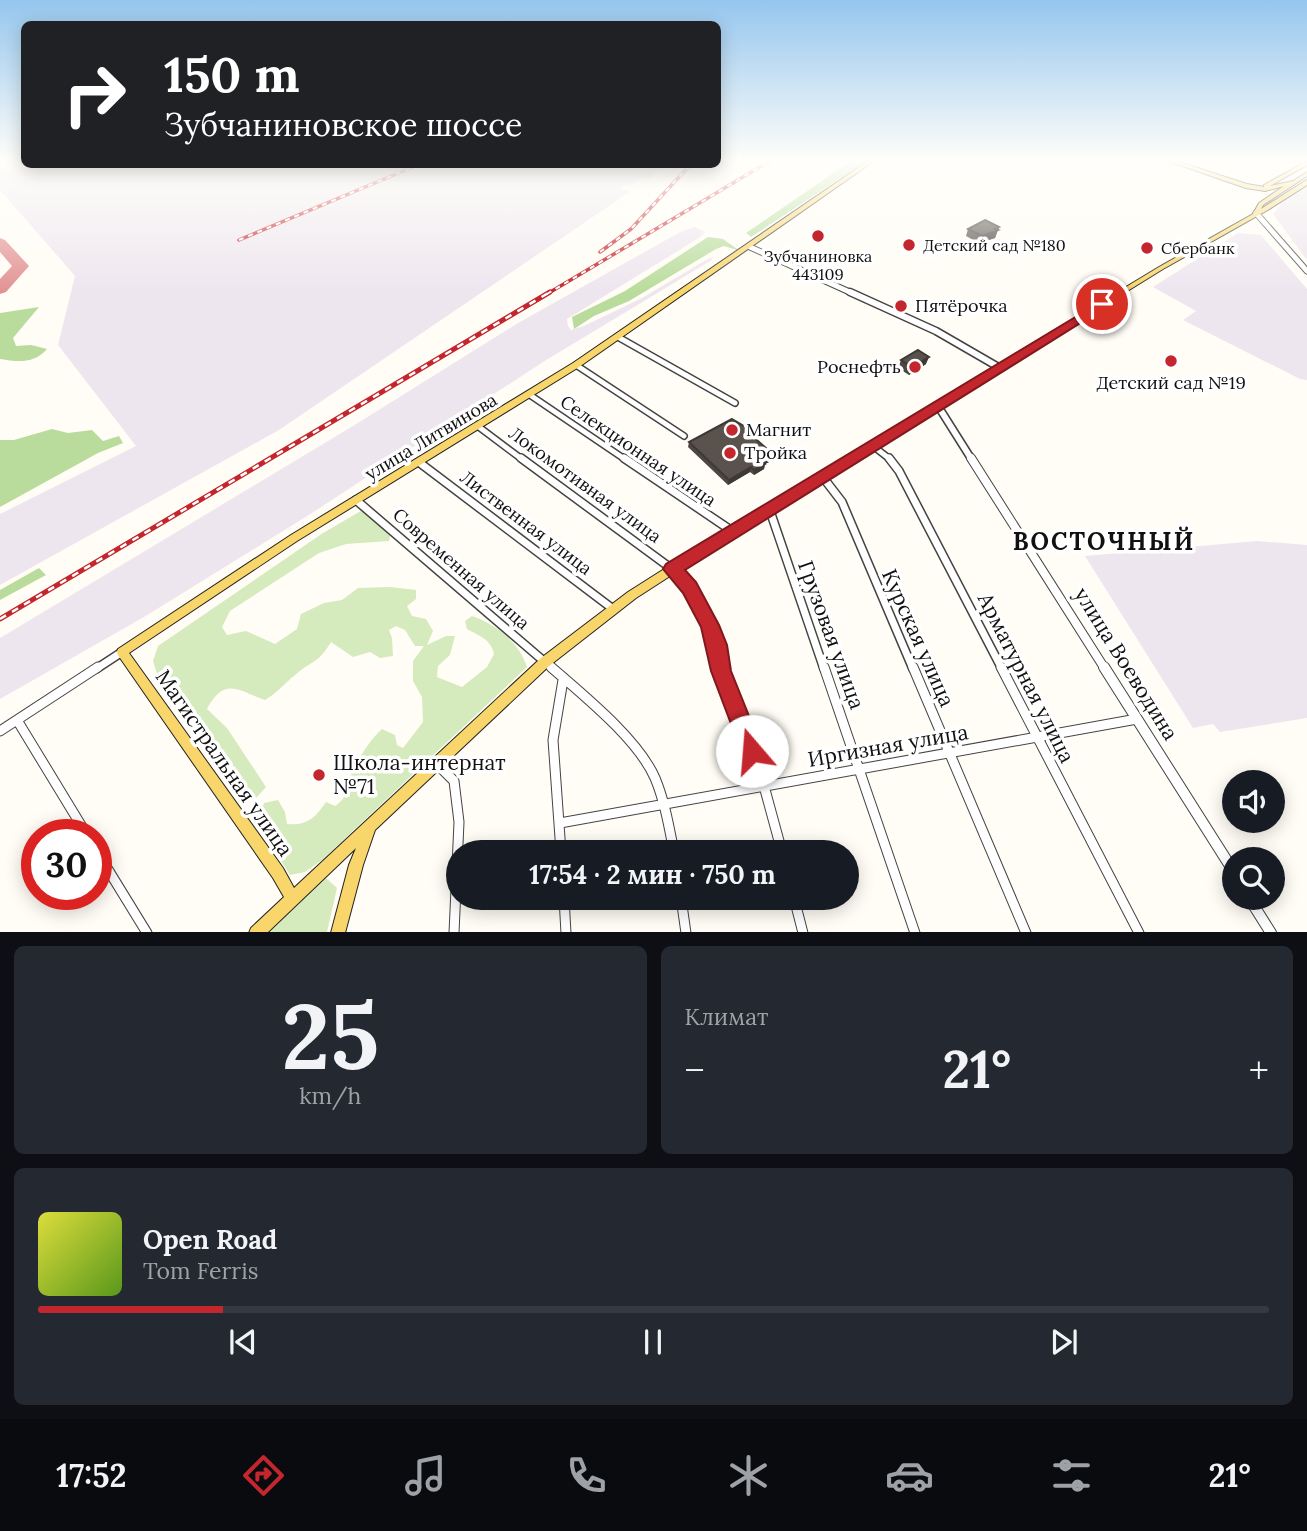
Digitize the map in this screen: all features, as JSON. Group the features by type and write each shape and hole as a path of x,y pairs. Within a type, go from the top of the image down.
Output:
{"main road":[{"name":"улица Литвинова","path":"122,652 356,500 530,395 811,204"},
{"path":"1256,213 1261,204"},
{"path":"257,932 545,662 613,609 769,508 1268,204"},
{"name":"Магистральная улица","path":"122,652 271,862 292,898"},
{"path":"338,932 356,865 371,827"}],"street":[{"path":"1256,213 1307,271"},
{"path":"751,247 936,331 1000,368"},
{"path":"618,337 736,403"},
{"path":"576,365 684,436"},
{"name":"Селекционная улица","path":"530,395 732,531"},
{"name":"улица Воеводина","path":"938,406 1222,854"},
{"name":"Локомотивная улица","path":"479,427 672,569 689,588 710,625 717,645 721,671 741,718 779,840"},
{"name":"Арматурная улица","path":"873,446 890,459 899,471 1138,932"},
{"name":"Лиственная улица","path":"420,463 613,609"},
{"name":"Курская улица","path":"822,476 842,502 1026,932"},
{"name":"Современная улица","path":"356,500 545,662 610,720 638,750 654,775 665,804 672,840"},
{"name":"Грузовая улица","path":"769,508 915,932"},
{"name":"улица Литвинова","path":"0,731 122,652"},
{"path":"561,840 553,740 563,680"},
{"name":"Иргизная улица","path":"560,823 1139,719"},
{"path":"17,720 77,819"},
{"path":"436,763 454,781 458,822 454,932"},
{"path":"112,876 146,932"},
{"path":"565,910 566,932"},
{"path":"683,910 686,932"},
{"path":"797,910 803,932"},
{"path":"1257,910 1270,932"}],"shaded area":[{"path":"13,204 611,204 279,430 0,585 0,514 136,446 58,345 75,276"},
{"path":"1281,204 1307,204 1307,260 1273,214"},
{"path":"695,227 705,232 567,319 568,326 571,330 584,326 642,298 711,257 712,260 543,362 312,513 144,617 0,699 0,638 353,426 518,323 682,231"},
{"path":"1238,233 1261,235 1307,289 1307,380 1300,379 1183,320 1196,311 1153,287"},
{"path":"1257,541 1307,545 1307,718 1220,732 1213,724 1193,728 1085,556"}],"green space":[{"path":"788,204 800,204 751,237 746,233"},
{"path":"708,237 723,239 740,251 724,246 716,249 629,301 594,316 574,329 572,317 625,291"},
{"path":"39,307 13,338 16,346 31,345 47,349 31,360 0,359 0,313"},
{"path":"52,429 68,433 92,430 103,441 119,436 123,443 98,453 0,507 0,440 14,440"},
{"path":"366,508 391,532 389,541 346,544 319,553 230,611 222,627 227,635 246,631 275,644 297,629 301,614 324,603 342,600 358,588 390,587 416,590 416,599 407,606 412,616 426,619 433,631 427,645 446,636 455,636 450,655 438,666 437,677 462,687 487,667 494,654 487,641 467,629 465,621 472,616 490,624 513,642 527,667 322,860 305,872 290,875 257,823 264,803 278,800 285,812 287,824 305,822 314,817 326,802 335,806 340,802 358,761 382,729 395,735 397,745 403,748 423,722 422,697 413,681 413,661 424,646 415,646 405,630 396,626 389,630 393,656 380,658 370,652 353,657 331,642 318,658 265,700 240,690 227,689 220,692 207,709 227,728 266,787 256,798 244,796 158,677 153,661 158,646 323,533"},
{"path":"39,568 46,575 0,600 0,590"},
{"path":"326,878 337,888 327,932 268,932"}],"building":[{"path":"985,220 999,227 995,229 998,230 982,236 968,229"},
{"path":"918,350 929,357 912,367 901,360"},
{"name":"Тройка","path":"732,419 754,432 750,434 774,455 762,461 765,464 754,470 751,467 729,480 689,442"}],"taxiway":[{"path":"0,243 21,266 0,289"}],"railway":[{"path":"239,240 324,204"},
{"path":"600,252 631,229 654,204"},
{"path":"547,294 697,204"},
{"path":"0,619 550,292"}],"place":[{"name":"Зубчаниновка 443109","path":"818,236"},
{"name":"Детский сад №180","path":"909,245"},
{"name":"Сбербанк","path":"1147,248"},
{"name":"Пятёрочка","path":"901,306"},
{"name":"Детский сад №19","path":"1171,361"},
{"name":"Роснефть","path":"915,367"},
{"name":"Магнит","path":"732,430"},
{"name":"Тройка","path":"730,453"},
{"name":"Школа-интернат №71","path":"319,775"}],"district":[{"name":"ВОСТОЧНЫЙ","path":"1104,542"}],"route":[{"path":"752,751 721,671 717,645 710,625 689,588 672,569 1102,304"}]}
